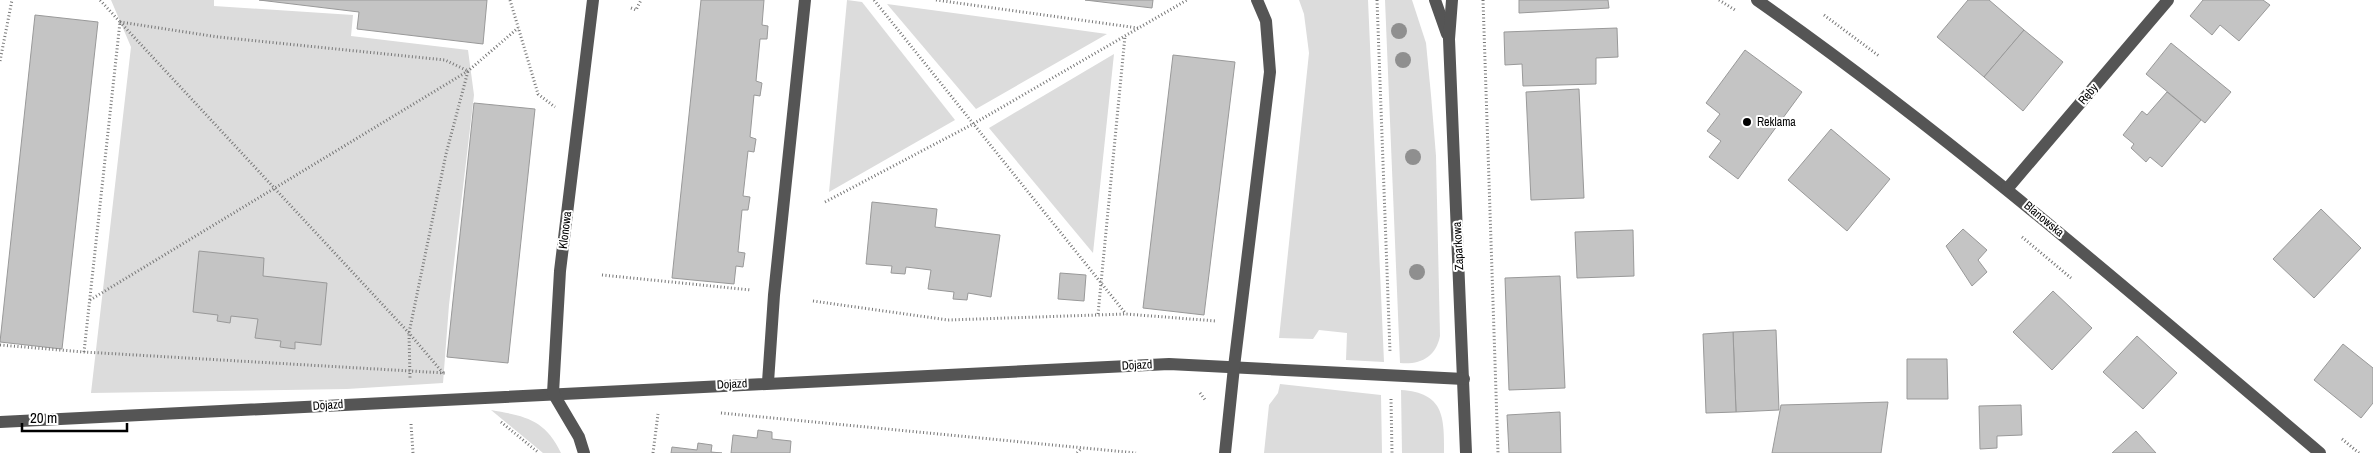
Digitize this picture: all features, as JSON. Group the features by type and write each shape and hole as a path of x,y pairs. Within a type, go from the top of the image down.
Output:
{"street":[{"name":"Klonowa","path":"553,393 560,271 593,0"},
{"path":"768,382 774,295 805,0"},
{"path":"1225,453 1270,72 1266,21 1257,0"},
{"name":"Zaparkowa","path":"1435,0 1449,39"},
{"name":"Zaparkowa","path":"1452,0 1449,39 1466,453"},
{"name":"Blanowska","path":"1757,0 1906,109 2008,189 2320,453"},
{"name":"Ręby","path":"2008,189 2168,0"},
{"name":"Dojazd","path":"0,422 768,382 1169,364 1464,379"},
{"path":"553,393 579,437 584,453"}],"path":[{"path":"0,61 12,0"},
{"path":"100,0 276,188 409,333 443,373"},
{"path":"510,0 538,94 560,112"},
{"path":"631,8 636,10 641,0"},
{"path":"874,0 1126,314"},
{"path":"936,0 1138,28"},
{"path":"825,202 973,124 1187,0"},
{"path":"1377,0 1392,453"},
{"path":"1483,0 1498,453"},
{"path":"1718,0 1736,10"},
{"path":"120,22 218,37 444,60 468,71"},
{"path":"84,352 120,22"},
{"path":"90,300 468,71 518,28"},
{"path":"1098,314 1126,35"},
{"path":"409,333 446,154 468,71"},
{"path":"602,275 756,291"},
{"path":"813,301 948,320 1126,314 1220,321"},
{"path":"0,345 84,352 453,374"},
{"path":"653,453 659,407"},
{"path":"719,413 1136,453"},
{"path":"498,420 539,453"},
{"path":"1077,453 1082,447"}],"shaded area":[{"path":"111,0 214,0 214,6 353,15 351,36 468,50 474,95 449,305 443,383 347,389 91,393 131,47"},
{"path":"847,0 862,2 955,120 829,192"},
{"path":"1299,0 1368,0 1384,362 1346,360 1347,333 1319,330 1313,339 1279,338 1309,53 1304,14"},
{"path":"1385,0 1412,0 1426,43 1436,156 1440,336 1431,354 1414,363 1400,363"},
{"path":"887,4 1107,34 976,109"},
{"path":"1114,54 1093,253 989,128"},
{"path":"1280,384 1381,395 1382,453 1264,453 1269,405 1278,393"},
{"path":"1401,390 1415,392 1434,401 1442,418 1444,453 1402,453"},
{"path":"491,410 514,414 533,421 548,433 561,453 543,453"}],"building":[{"path":"259,0 487,0 483,44 357,29 359,12"},
{"path":"701,0 764,0 762,25 768,26 767,39 760,39 756,81 762,83 760,96 754,95 750,137 756,139 754,152 748,151 743,196 750,197 748,210 742,210 738,252 745,253 743,267 736,266 734,284 672,278"},
{"path":"1085,0 1153,0 1152,8"},
{"path":"1519,0 1608,0 1609,8 1519,13"},
{"path":"1968,0 1989,0 2024,30 1984,77 1937,37"},
{"path":"2203,0 2263,0 2270,5 2239,41 2220,25 2212,35 2190,16"},
{"path":"35,15 98,22 62,349 0,342"},
{"path":"1617,28 1618,57 1596,58 1596,84 1523,86 1522,64 1505,65 1504,32"},
{"path":"2024,30 2063,62 2023,111 1984,77"},
{"path":"2171,43 2231,92 2205,123 2146,74"},
{"name":"Reklama","path":"1745,50 1802,92 1738,179 1709,157 1721,141 1707,131 1720,114 1706,103"},
{"path":"1173,55 1235,62 1204,315 1143,308"},
{"path":"1579,89 1584,198 1531,200 1526,92"},
{"path":"2167,92 2201,120 2162,167 2150,157 2146,162 2131,148 2134,144 2123,135 2142,111 2147,115"},
{"path":"474,103 535,109 508,363 447,357"},
{"path":"1831,129 1890,179 1847,231 1788,180"},
{"path":"872,202 937,209 935,227 1000,235 991,297 968,293 967,300 953,299 954,292 928,289 931,270 906,267 905,274 891,273 892,266 866,264"},
{"path":"2321,209 2361,248 2314,298 2273,259"},
{"path":"1963,229 1987,250 1978,260 1987,272 1972,286 1946,246"},
{"path":"1633,230 1634,276 1577,278 1575,232"},
{"path":"199,251 264,258 263,276 327,283 321,345 295,342 295,349 280,347 281,341 255,338 258,319 231,316 230,323 217,321 218,315 193,312"},
{"path":"1060,273 1086,275 1084,301 1058,299"},
{"path":"1560,276 1565,388 1509,390 1505,278"},
{"path":"2053,291 2092,328 2052,370 2013,332"},
{"path":"1776,330 1779,410 1736,412 1733,332"},
{"path":"1733,332 1736,412 1706,413 1703,334"},
{"path":"2137,336 2177,373 2143,409 2103,372"},
{"path":"2343,344 2373,368 2373,403 2361,418 2314,380"},
{"path":"1907,359 1947,359 1948,399 1907,399"},
{"path":"1888,402 1881,453 1772,453 1781,405"},
{"path":"2021,405 2022,435 1997,436 1997,448 1980,449 1979,406"},
{"path":"1560,412 1561,453 1509,453 1507,415"},
{"path":"758,430 772,432 772,439 791,441 790,453 731,453 733,435 757,438"},
{"path":"2136,431 2156,453 2112,453"},
{"path":"698,443 712,445 711,452 722,453 671,453 672,447 697,450"}],"place":[{"name":"Reklama","path":"1747,122"}]}
